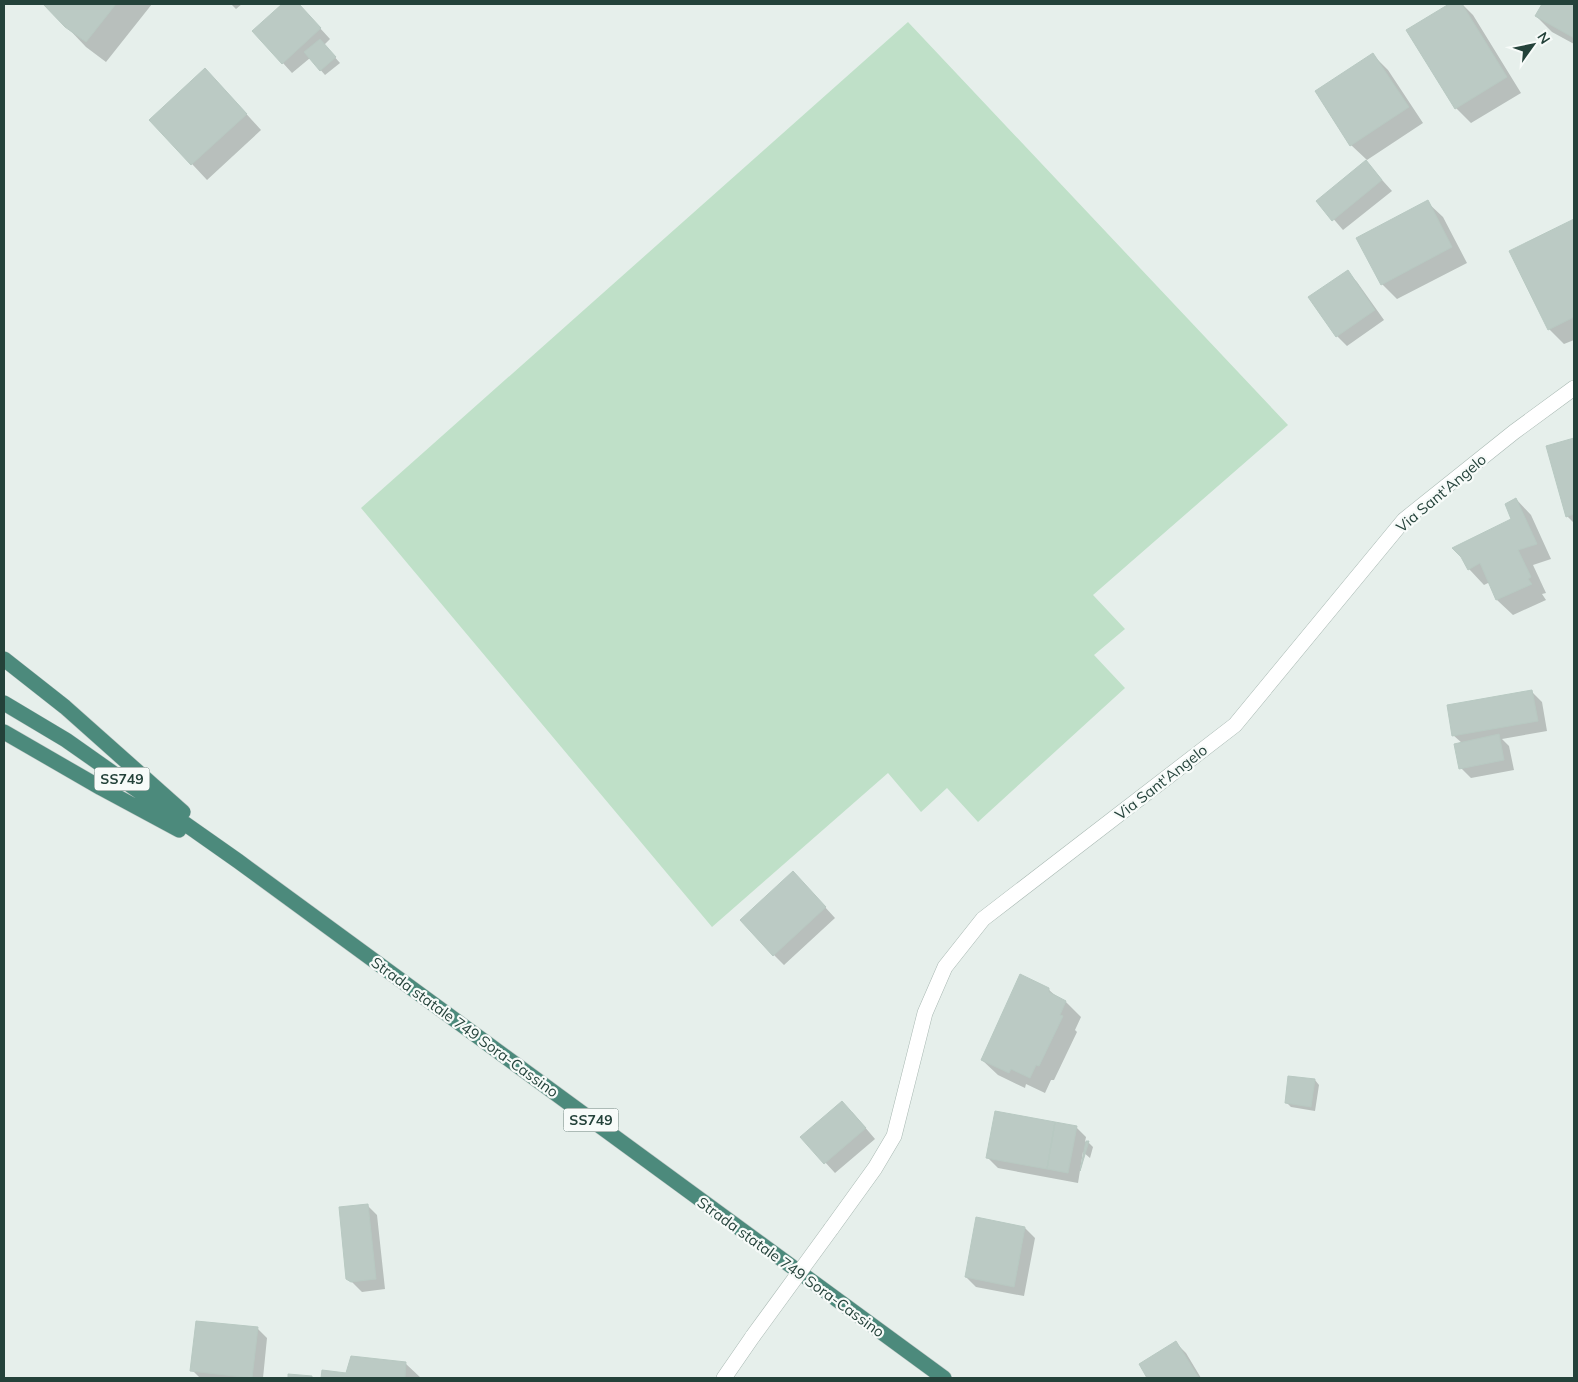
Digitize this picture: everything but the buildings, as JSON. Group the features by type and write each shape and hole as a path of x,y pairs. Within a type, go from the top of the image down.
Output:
{"highway":[{"path":"4,659 65,707 238,861"},
{"name":"Strada statale 749 Sora-Cassino","path":"4,703 66,740 238,861 944,1378"},
{"path":"4,732 101,788 238,861"}],"street":[{"name":"Via Sant'Angelo","path":"724,1378 875,1168 894,1136 925,1012 946,967 983,919 1235,724 1404,520 1514,432 1574,388"}],"green space":[{"path":"908,22 1288,425 1093,595 1125,629 1094,655 1125,688 978,822 947,788 921,812 888,773 712,927 361,508"}]}
